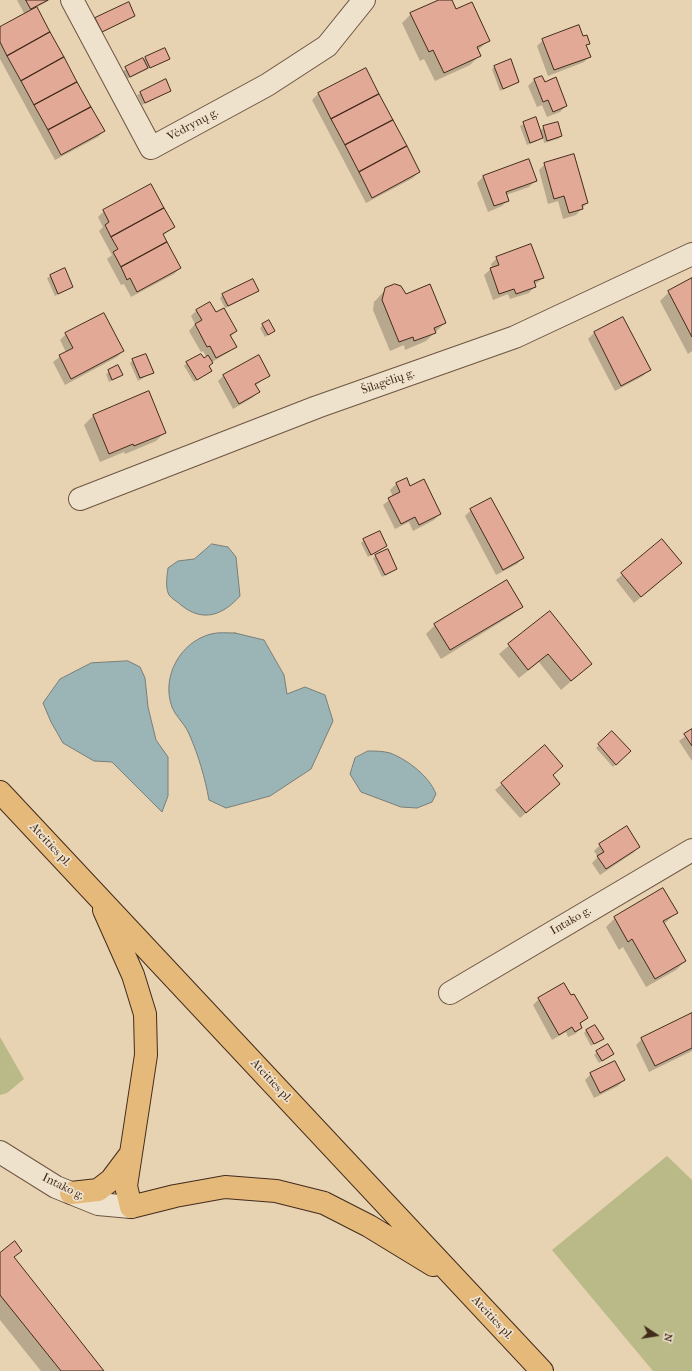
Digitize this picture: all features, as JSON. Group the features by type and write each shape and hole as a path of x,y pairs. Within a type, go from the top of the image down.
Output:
{"highway":[{"name":"Ateities pl.","path":"0,792 542,1371"},
{"path":"97,895 133,975 145,1014 146,1055 126,1186 131,1207 175,1196 225,1187 276,1191 324,1204 369,1226 456,1280"},
{"path":"71,1193 98,1190 111,1180 130,1155"}],"street":[{"name":"Vėdrynų g.","path":"72,0 152,148 267,85 326,46 364,0"},
{"name":"Šilagėlių g.","path":"80,499 317,407 515,337 692,254"},
{"name":"Intako g.","path":"450,993 692,850"},
{"name":"Intako g.","path":"0,1152 56,1187 98,1204 131,1207"}],"green space":[{"path":"0,1037 24,1079 7,1093 0,1095"},
{"path":"667,1156 692,1180 692,1371 653,1371 552,1250"}],"water":[{"path":"212,544 228,547 236,557 240,596 227,608 220,612 205,615 197,614 189,611 169,595 167,589 168,568 178,561 194,559"},
{"path":"235,633 264,640 284,675 287,694 305,687 325,695 333,721 311,769 270,796 226,808 209,800 206,784 193,744 188,732 172,707 169,696 169,684 171,673 176,662 190,645 200,638 211,634"},
{"path":"128,661 140,667 145,678 148,707 156,740 168,757 168,796 162,812 112,762 94,761 63,743 51,722 43,703 60,679 91,663"},
{"path":"368,751 382,751 390,753 411,764 433,787 436,794 432,802 417,808 401,807 361,792 350,774 355,758"}],"building":[{"path":"26,0 48,0 31,9"},
{"path":"439,0 452,0 456,9 472,2 490,41 477,47 481,56 444,73 433,50 429,52 410,13"},
{"path":"129,2 135,16 102,32 95,18"},
{"path":"37,7 50,32 7,56 0,42 0,27"},
{"path":"579,25 583,36 587,35 590,44 586,45 591,57 554,70 542,39"},
{"path":"50,32 64,57 21,81 7,56"},
{"path":"165,48 170,59 150,68 145,57"},
{"path":"64,57 77,82 34,105 21,81"},
{"path":"143,58 148,68 130,77 125,67"},
{"path":"511,59 519,82 503,89 494,66"},
{"path":"366,68 379,94 331,119 318,93"},
{"path":"542,76 545,82 556,77 567,106 553,112 548,100 543,102 534,79"},
{"path":"166,79 171,91 145,103 140,92"},
{"path":"77,82 91,107 48,130 34,105"},
{"path":"379,94 393,120 345,145 331,119"},
{"path":"91,107 105,131 61,155 48,130"},
{"path":"536,117 543,138 530,143 523,122"},
{"path":"393,120 407,146 359,172 345,145"},
{"path":"558,122 562,136 547,141 543,126"},
{"path":"407,146 420,172 372,198 359,172"},
{"path":"574,154 588,203 582,205 583,209 569,213 564,196 554,199 544,163"},
{"path":"529,159 537,181 506,192 509,201 494,206 483,176"},
{"path":"151,184 164,208 111,237 105,225 109,222 103,210"},
{"path":"164,208 175,227 163,234 167,242 121,267 113,252 118,249 111,237"},
{"path":"167,242 181,268 137,292 130,278 127,280 121,267"},
{"path":"531,244 544,278 534,281 536,287 516,294 514,289 499,294 490,268 499,265 496,257"},
{"path":"65,268 73,287 58,294 50,275"},
{"path":"692,278 692,337 668,291"},
{"path":"253,279 259,291 228,306 222,294"},
{"path":"395,284 401,286 406,294 430,284 446,323 434,328 436,333 414,341 413,337 399,342 382,300 385,288"},
{"path":"210,302 216,312 224,308 237,331 230,335 237,347 216,358 210,346 207,347 195,324 202,320 196,310"},
{"path":"104,313 124,351 71,379 59,355 73,348 65,333"},
{"path":"623,317 651,370 621,386 594,332"},
{"path":"269,320 275,331 268,335 262,324"},
{"path":"146,354 154,373 140,378 132,359"},
{"path":"201,354 204,358 208,355 213,363 209,366 212,371 197,380 186,362"},
{"path":"259,355 270,376 255,384 260,392 239,404 223,375"},
{"path":"118,365 123,375 112,380 108,370"},
{"path":"149,391 166,433 109,454 93,415"},
{"path":"407,478 410,486 424,479 441,514 419,525 415,517 401,524 388,498 400,492 396,483"},
{"path":"491,498 524,558 503,570 470,509"},
{"path":"380,531 387,546 371,555 363,539"},
{"path":"662,539 682,563 641,597 621,573"},
{"path":"388,549 397,569 385,575 375,555"},
{"path":"507,580 523,607 450,650 434,624"},
{"path":"550,611 592,664 571,681 548,654 528,670 508,644"},
{"path":"692,729 692,746 684,734"},
{"path":"612,731 631,751 616,765 598,744"},
{"path":"545,745 563,766 553,775 560,784 526,813 501,783"},
{"path":"627,826 640,847 606,869 597,856 604,852 599,844"},
{"path":"663,888 678,913 663,921 686,961 655,979 632,939 628,942 614,917"},
{"path":"564,983 571,995 574,994 588,1018 580,1023 582,1028 575,1032 572,1027 559,1035 538,998"},
{"path":"692,1013 692,1048 655,1066 641,1038"},
{"path":"595,1025 604,1039 594,1044 586,1030"},
{"path":"608,1044 614,1054 602,1061 596,1051"},
{"path":"615,1061 625,1080 600,1093 590,1073"},
{"path":"15,1241 22,1251 14,1257 104,1371 61,1371 0,1295 0,1253"}]}
